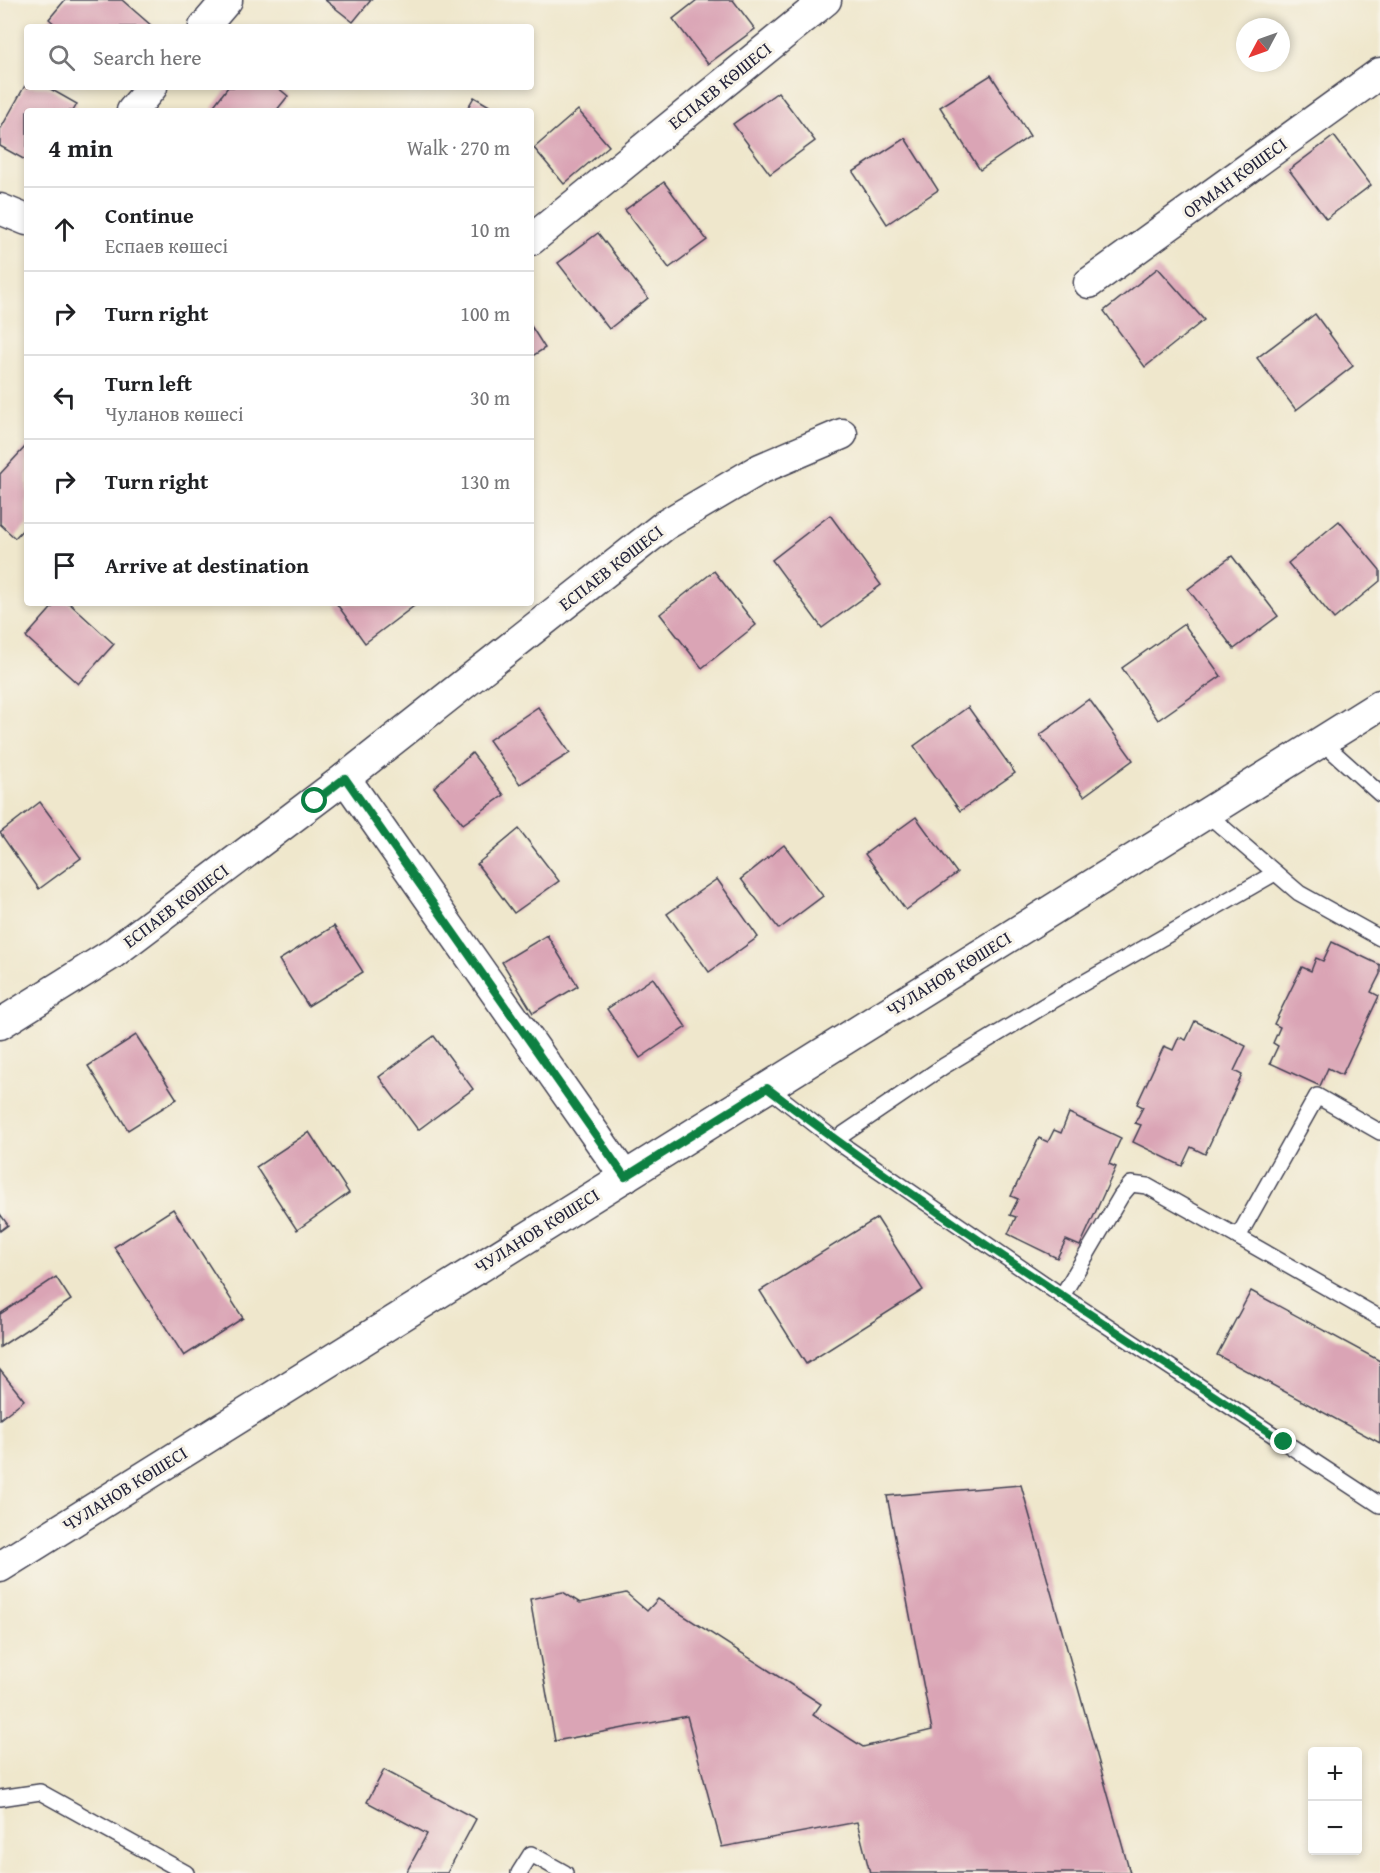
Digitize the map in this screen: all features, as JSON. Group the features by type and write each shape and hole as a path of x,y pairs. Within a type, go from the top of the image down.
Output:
{"street":[{"path":"207,24 227,0"},
{"name":"ЕСПАЕВ КӨШЕСІ","path":"534,238 826,0"},
{"name":"ОРМАН КӨШЕСІ","path":"1089,283 1380,73"},
{"path":"135,108 150,90"},
{"path":"0,209 24,219"},
{"name":"ЕСПАЕВ КӨШЕСІ","path":"0,1024 112,954 350,786 665,525 759,469 842,435"},
{"name":"ЧУЛАНОВ КӨШЕСІ","path":"0,1567 1380,705"},
{"path":"350,786 625,1177"}],"lane":[{"path":"1321,741 1380,794"},
{"path":"1206,813 1299,893 1380,938"},
{"path":"835,1140 944,1066 1275,873"},
{"path":"767,1088 835,1140 1062,1296 1380,1505"},
{"path":"1238,1237 1317,1096 1378,1125"},
{"path":"1062,1296 1121,1196 1131,1184 1147,1186 1380,1318"},
{"path":"0,1798 40,1792 186,1873"},
{"path":"519,1873 531,1854 565,1873"}],"building":[{"path":"65,0 122,0 150,24 55,24 49,19"},
{"path":"325,0 371,0 353,22"},
{"path":"697,0 733,0 755,29 708,64 673,19"},
{"path":"991,75 1030,136 980,170 940,107"},
{"path":"24,87 24,90 52,90 77,104 75,108 24,108 24,159 0,146 0,130"},
{"path":"226,90 281,90 288,96 278,108 212,108"},
{"path":"778,92 815,141 770,174 733,124"},
{"path":"474,97 493,108 468,108"},
{"path":"578,110 609,146 564,184 534,148"},
{"path":"1334,136 1371,185 1326,219 1289,170"},
{"path":"905,138 938,190 887,224 853,172"},
{"path":"664,182 707,240 669,268 625,210"},
{"path":"598,233 648,298 609,329 558,263"},
{"path":"1158,268 1204,320 1145,367 1104,311"},
{"path":"1315,314 1353,366 1296,410 1257,358"},
{"path":"534,331 545,348 534,355"},
{"path":"24,448 24,528 15,538 0,524 0,474"},
{"path":"830,515 881,585 822,628 772,560"},
{"path":"1339,521 1380,570 1380,581 1334,619 1288,563"},
{"path":"1232,556 1278,616 1234,649 1188,589"},
{"path":"714,571 756,625 702,668 660,614"},
{"path":"53,606 72,606 114,644 78,684 26,637"},
{"path":"338,606 414,606 365,643"},
{"path":"1184,624 1221,676 1158,720 1122,668"},
{"path":"1089,699 1133,760 1084,796 1040,735"},
{"path":"538,707 570,753 520,784 489,740"},
{"path":"968,707 1015,773 960,811 914,746"},
{"path":"472,753 504,795 463,824 434,787"},
{"path":"40,802 81,858 39,889 0,833"},
{"path":"916,817 957,873 906,910 865,854"},
{"path":"519,829 559,881 514,913 477,864"},
{"path":"784,845 823,896 779,929 741,879"},
{"path":"717,879 758,937 709,972 667,914"},
{"path":"334,926 363,972 308,1006 279,960"},
{"path":"547,935 578,986 533,1013 502,962"},
{"path":"1332,942 1380,965 1380,974 1371,992 1379,996 1342,1075 1328,1068 1320,1086 1270,1063 1278,1046 1273,1043 1280,1027 1274,1024 1302,967 1311,971 1316,958 1323,961"},
{"path":"653,978 686,1027 640,1058 607,1009"},
{"path":"1195,1021 1246,1046 1234,1071 1242,1075 1205,1154 1191,1147 1182,1166 1133,1142 1141,1125 1135,1123 1143,1107 1137,1104 1164,1046 1173,1050 1179,1037 1186,1040"},
{"path":"136,1035 177,1099 128,1130 88,1066"},
{"path":"434,1036 473,1089 418,1130 379,1077"},
{"path":"1069,1113 1121,1138 1109,1164 1116,1167 1080,1246 1066,1240 1057,1258 1008,1234 1016,1217 1010,1215 1018,1199 1011,1196 1039,1138 1048,1142 1054,1130 1061,1133"},
{"path":"309,1132 349,1193 297,1230 256,1167"},
{"path":"173,1209 243,1318 184,1356 114,1247"},
{"path":"0,1214 8,1225 0,1231"},
{"path":"877,1218 923,1290 806,1364 760,1291"},
{"path":"56,1277 71,1300 0,1347 0,1314"},
{"path":"1251,1291 1380,1361 1380,1443 1217,1355"},
{"path":"0,1370 24,1400 0,1419"},
{"path":"1021,1485 1130,1873 870,1873 857,1822 722,1847 687,1716 555,1741 530,1599 563,1592 580,1603 626,1593 647,1611 658,1599 821,1704 813,1715 863,1747 932,1730 887,1496"},
{"path":"384,1770 476,1819 447,1873 406,1873 427,1834 367,1802"}],"route":[{"path":"315,801 345,778 625,1177 767,1088 835,1140 1062,1296 1284,1442"}]}
